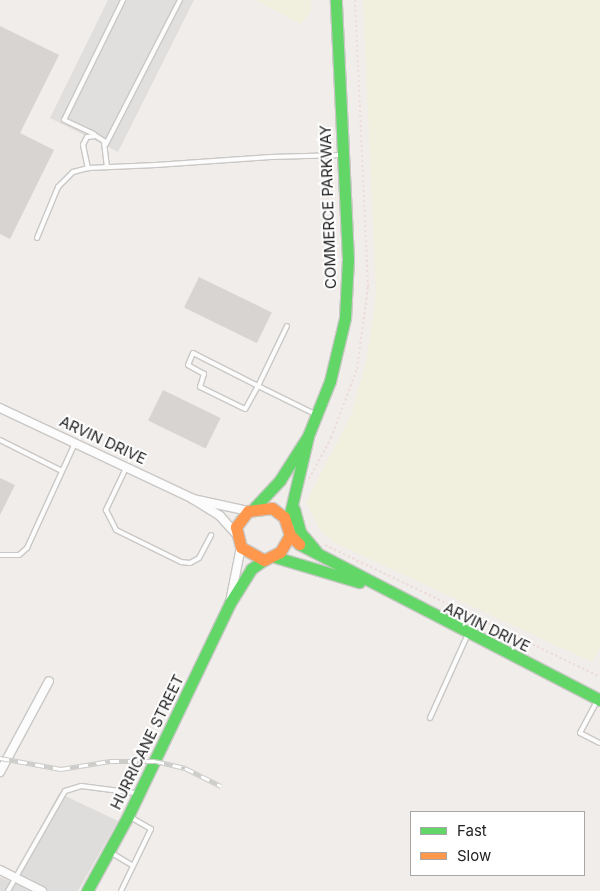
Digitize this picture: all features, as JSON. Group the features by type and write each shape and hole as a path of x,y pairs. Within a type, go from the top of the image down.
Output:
{"street":[{"name":"COMMERCE PARKWAY","path":"288,522 292,498 308,436 336,359 347,293 340,155 336,0"},
{"name":"ARVIN DRIVE","path":"0,408 193,499 220,516 236,534 241,547 269,558 351,582 361,582"},
{"name":"COMMERCE PARKWAY","path":"251,509 280,480 308,436"},
{"path":"292,498 300,532 332,565"},
{"name":"ARVIN DRIVE","path":"193,499 251,509 272,508 288,522"},
{"path":"236,534 238,521 251,509"},
{"path":"269,558 290,535 288,522"},
{"name":"ARVIN DRIVE","path":"290,535 306,552 361,582 599,700"},
{"name":"HURRICANE STREET","path":"230,603 241,547"},
{"name":"HURRICANE STREET","path":"87,891 128,816 230,603 250,569 269,558"},
{"path":"0,772 49,681"},
{"path":"0,870 42,891"}],"lane":[{"path":"106,144 96,136 64,120 123,0"},
{"path":"107,167 106,144 180,0"},
{"path":"88,168 83,145 87,137 96,136"},
{"path":"37,238 61,182 73,172 88,168 340,155"},
{"path":"286,326 258,386 245,409 200,387 204,374 188,365 194,353 258,386 317,415"},
{"path":"0,440 62,471"},
{"path":"0,555 19,555 27,548 75,443"},
{"path":"126,468 106,510 116,530 181,562 190,563 199,558 211,535"},
{"path":"430,718 468,634"},
{"path":"599,700 580,733 600,743"},
{"path":"8,891 65,791 81,786 138,793"},
{"path":"121,891 151,829 128,816"},
{"path":"108,851 133,866"}],"path":[{"path":"308,482 331,438 357,369 368,288 355,0"},
{"path":"318,540 600,677"}],"shaded area":[{"path":"108,0 194,0 118,152 50,118"},
{"path":"255,0 311,0 311,10 301,24"},
{"path":"363,0 600,0 600,649 592,662 333,542 320,530 306,502 352,413 367,357 376,295"},
{"path":"59,793 118,821 78,891 0,891 0,877 11,882"}],"building":[{"path":"0,26 59,55 20,133 54,150 10,239 0,234"},
{"path":"199,277 272,313 257,343 184,308"},
{"path":"163,390 221,418 206,449 148,421"},
{"path":"0,478 15,485 0,515"}],"railway":[{"path":"0,758 61,769 110,761 155,761 185,768 221,786"}],"traffic: fast":[{"path":"255,507 280,480 308,436 330,381 345,318 348,259 336,0"},
{"path":"288,522 308,437"},
{"path":"294,509 300,532 316,551"},
{"path":"299,544 600,700"},
{"path":"275,557 359,582"},
{"path":"87,891 128,816 230,603 251,569 264,560"}],"traffic: slow":[{"path":"290,535 280,552 264,560 241,547 236,527 248,511 272,508 284,517 290,535 299,544"}]}
